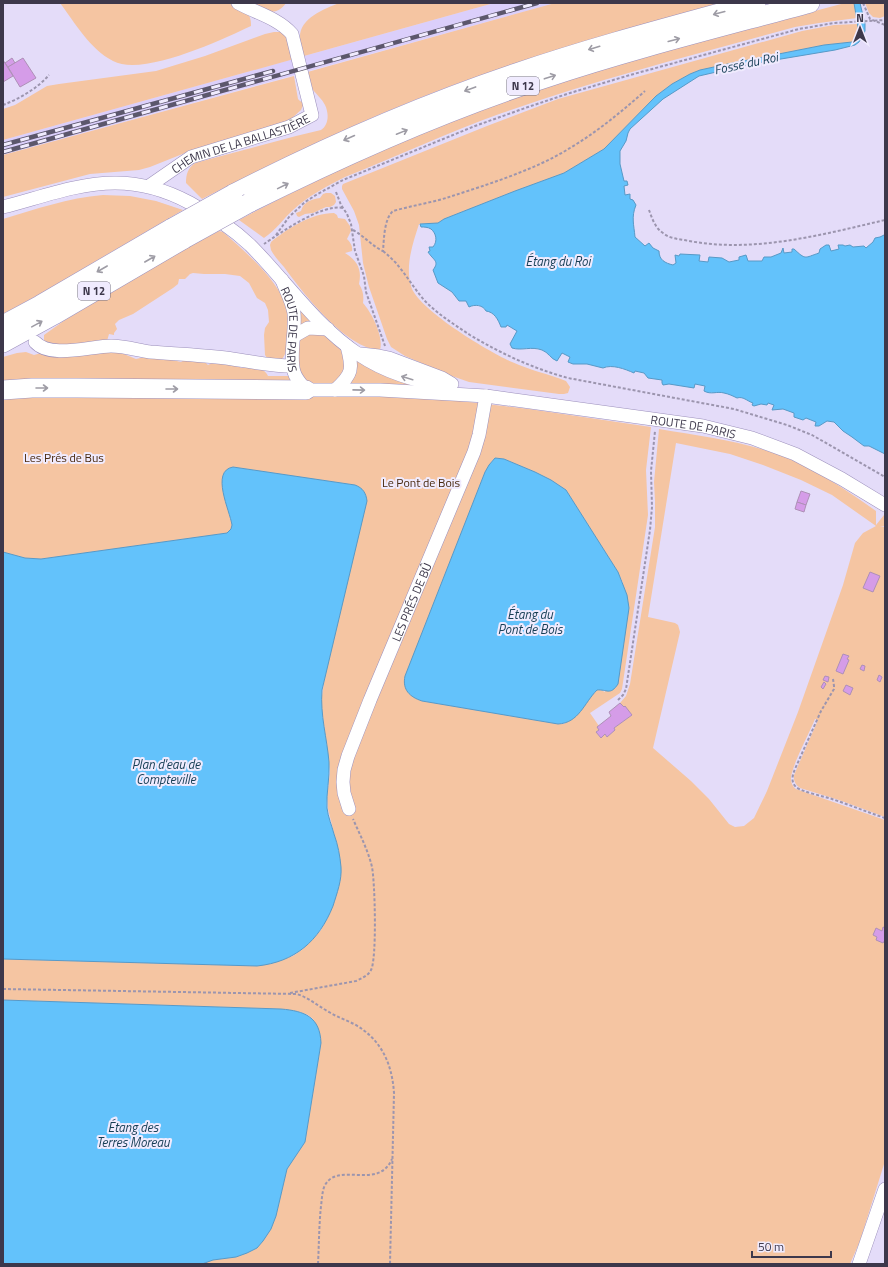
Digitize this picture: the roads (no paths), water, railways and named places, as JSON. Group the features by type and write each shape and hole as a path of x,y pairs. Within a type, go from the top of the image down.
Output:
{"highway":[{"name":"N 12","path":"3,325 241,199 304,158 355,135 419,108 535,66 756,3"},
{"name":"N 12","path":"241,199 321,168 450,112 507,91 634,51 810,3"},
{"name":"N 12","path":"3,342 54,315 178,233"},
{"path":"3,390 69,388 306,390"}],"street":[{"name":"CHEMIN DE LA BALLASTIÈRE","path":"149,186 191,157 289,127 312,115 292,34 284,26 274,20 252,11 238,3"},
{"path":"3,207 72,189 98,184 149,186 173,195 216,218 250,245 282,280"},
{"name":"ROUTE DE PARIS","path":"282,280 328,329 347,346 373,363 398,375 486,396 703,426 732,432 777,446 815,464 885,505"},
{"name":"ROUTE DE PARIS","path":"282,280 293,308 294,336 292,366 296,376 306,390 380,390 486,396"},
{"path":"294,336 308,328 328,329"},
{"path":"34,342 42,347 51,349 82,350 112,346 149,352 226,358 277,366 292,366"},
{"path":"335,390 344,382 350,370 350,358 347,346"},
{"path":"358,354 389,358 442,378 462,391"},
{"name":"LES PRÉS DE BÛ","path":"349,808 344,793 343,782 344,770 348,756 470,463 479,435 486,396"},
{"path":"859,1264 885,1189"}],"water":[{"name":"Étang du Roi","path":"854,3 860,3 865,24 865,31 859,42 855,45 835,50 751,64 699,76 663,99 630,129 626,141 620,151 620,164 624,181 627,181 628,185 624,186 625,195 630,194 630,199 633,200 636,205 633,217 635,237 645,246 649,243 653,248 659,251 660,257 663,261 673,265 676,263 675,255 679,256 680,254 700,255 699,261 708,262 709,257 722,258 729,262 739,260 739,257 746,255 748,261 762,261 764,257 771,257 781,253 783,248 784,253 792,252 792,249 794,249 801,255 808,257 819,253 820,249 826,245 829,245 831,251 839,249 838,245 850,245 853,247 864,246 866,248 875,238 884,235 885,454 869,446 864,446 843,431 834,422 827,421 819,426 815,426 816,422 806,418 803,420 794,417 794,413 783,409 772,410 774,405 768,403 767,405 761,404 754,406 752,405 753,403 743,398 737,398 729,394 704,391 705,386 695,384 694,388 669,384 663,385 662,380 648,378 644,373 635,371 634,373 614,367 603,368 587,364 573,364 568,362 570,357 562,353 557,361 542,350 534,348 512,348 510,344 517,331 507,325 506,327 501,327 493,314 486,311 483,307 469,307 466,301 459,301 452,292 438,283 433,270 436,262 428,252 430,251 429,247 433,247 435,245 435,235 431,229 421,227 420,224 438,223 444,219 564,173 604,149 656,96 672,84 690,74 700,70 723,65 824,45 852,42 857,38 859,33"},
{"name":"Étang du Pont de Bois","path":"495,458 504,459 535,472 566,490 618,572 627,595 629,608 618,684 613,690 610,691 597,690 580,712 565,723 558,724 422,701 411,695 406,689 404,681 405,676 485,472"},
{"name":"Plan d'eau de Compteville","path":"233,467 355,485 362,489 367,498 322,690 323,717 329,762 327,808 338,846 341,867 341,877 333,906 321,930 304,948 283,960 271,964 257,966 3,959 3,552 25,558 41,559 227,533 231,529 232,525 222,483 226,470"},
{"name":"Étang des Terres Moreau","path":"3,1000 281,1009 290,1010 310,1017 318,1027 321,1043 305,1142 287,1169 276,1216 271,1229 257,1248 236,1257 213,1260 202,1264 3,1264"}],"railway":[{"path":"3,152 537,3"},
{"path":"3,145 273,71"}],"water label":[{"name":"Fossé du Roi","path":"746,63"}],"park label":[{"name":"Les Prés de Bus","path":"64,457"},
{"name":"Le Pont de Bois","path":"421,482"}]}
